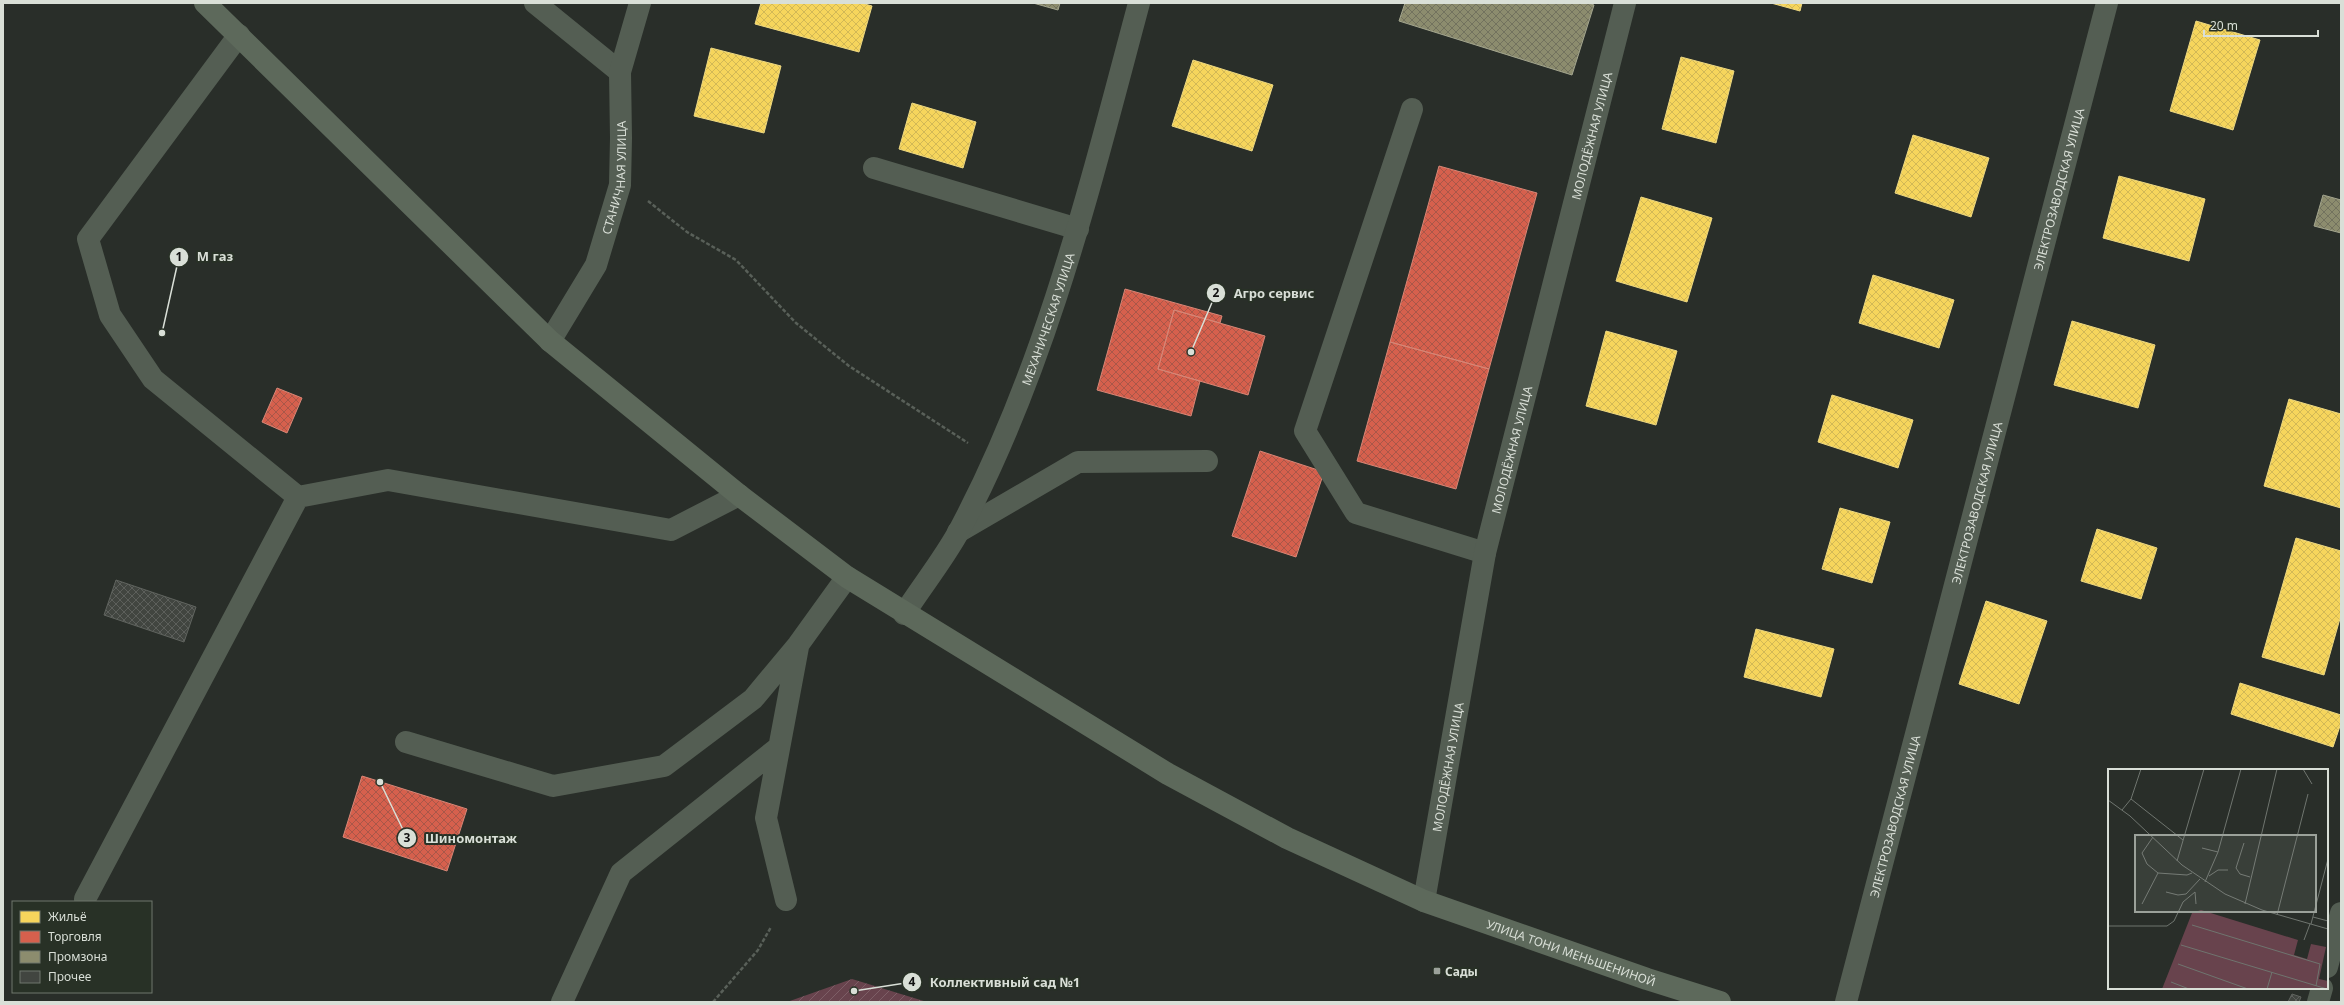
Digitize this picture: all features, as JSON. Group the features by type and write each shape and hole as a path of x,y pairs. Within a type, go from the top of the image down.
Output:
{"main road":[{"name":"УЛИЦА ТОНИ МЕНЬШЕНИНОЙ","path":"204,3 239,35 550,341 739,495 847,578 1168,774 1287,838 1424,901 1647,979 1720,1002"}],"street":[{"path":"535,3 620,72"},
{"name":"СТАНИЧНАЯ УЛИЦА","path":"550,341 596,265 620,185 620,72 640,3"},
{"name":"МЕХАНИЧЕСКАЯ УЛИЦА","path":"904,614 958,532 994,459 1025,388 1078,229 1139,3"},
{"name":"МОЛОДЁЖНАЯ УЛИЦА","path":"1424,901 1485,553 1626,3"},
{"name":"ЭЛЕКТРОЗАВОДСКАЯ УЛИЦА","path":"1846,1002 2106,3"},
{"path":"239,35 88,239 110,316 153,379 298,497 388,480 671,530 739,495"},
{"path":"1412,109 1305,431 1356,513 1485,553"},
{"path":"874,168 1078,229"},
{"path":"958,532 1078,462 1207,461"},
{"path":"85,899 298,497"},
{"path":"406,742 553,786 664,766 753,699 798,645 847,578"},
{"path":"786,900 766,818 798,645"},
{"path":"562,1002 621,873 779,747"},
{"path":"2328,963 2341,913"},
{"path":"2318,1002 2322,989"}],"path":[{"path":"620,185 636,192 687,232 736,260 796,323 848,366 994,459"},
{"path":"713,1002 758,950 786,900"}],"shaded area":[{"path":"852,979 927,1002 787,1002"}],"building: Жильё":[{"path":"761,3 861,3 872,6 859,52 755,24"},
{"path":"1771,3 1802,3 1800,11"},
{"path":"2196,21 2260,40 2233,130 2170,111"},
{"path":"711,48 781,66 764,133 694,116"},
{"path":"1681,57 1734,71 1716,143 1662,129"},
{"path":"1193,60 1273,85 1252,151 1172,126"},
{"path":"912,103 976,122 963,168 899,149"},
{"path":"1913,135 1989,158 1971,217 1895,193"},
{"path":"2119,176 2205,199 2189,261 2103,238"},
{"path":"1641,197 1712,218 1687,302 1616,281"},
{"path":"1873,275 1954,300 1939,348 1859,323"},
{"path":"2072,321 2155,345 2138,408 2054,385"},
{"path":"1606,331 1677,351 1656,425 1586,406"},
{"path":"1832,395 1913,420 1898,468 1818,442"},
{"path":"2289,399 2341,414 2341,508 2264,486"},
{"path":"1840,508 1890,522 1872,583 1822,569"},
{"path":"2097,529 2157,548 2141,599 2081,581"},
{"path":"2296,538 2341,551 2341,615 2324,675 2262,657"},
{"path":"1986,601 2047,621 2019,704 1959,684"},
{"path":"1756,629 1834,649 1821,697 1744,677"},
{"path":"2240,683 2341,715 2341,723 2333,747 2231,714"}],"building: Торговля":[{"path":"1439,166 1537,193 1489,369 1390,342"},
{"path":"1125,289 1222,316 1220,323 1174,310 1158,369 1200,381 1191,416 1097,390"},
{"path":"1174,310 1265,336 1248,395 1158,369"},
{"path":"1390,342 1489,369 1456,489 1357,461"},
{"path":"277,388 302,398 287,433 262,422"},
{"path":"1260,451 1324,472 1296,557 1232,536"},
{"path":"362,776 467,809 447,871 343,837"}],"building: Промзона":[{"path":"1033,3 1060,3 1058,10"},
{"path":"1405,3 1589,3 1594,5 1572,75 1399,21"},
{"path":"2323,195 2341,200 2341,233 2314,226"}],"building: Прочее":[{"path":"116,580 196,607 184,642 104,615"},
{"path":"2292,994 2301,997 2299,1002 2288,1002"}],"place":[{"name":"М газ","path":"162,333"},
{"name":"Агро сервис","path":"1191,352"},
{"name":"Шиномонтаж","path":"380,782"},
{"name":"Сады","path":"1437,971"},
{"name":"Коллективный сад №1","path":"854,991"}]}
